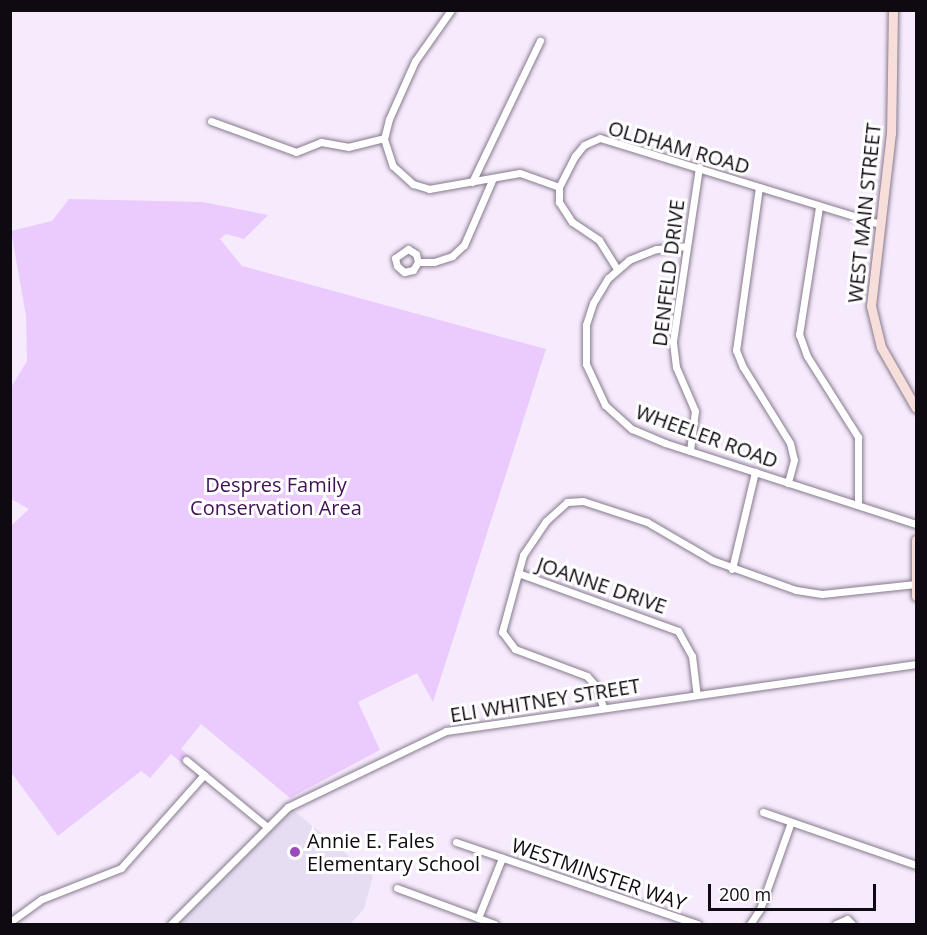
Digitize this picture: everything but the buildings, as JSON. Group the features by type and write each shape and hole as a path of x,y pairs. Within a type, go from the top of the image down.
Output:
{"street":[{"path":"451,10 415,61 384,138 393,165 413,184 441,188 520,173 559,187 563,211 599,240 617,269"},
{"name":"WEST MAIN STREET","path":"893,10 891,133 871,279 872,318 881,347 916,408"},
{"path":"472,182 540,41"},
{"path":"211,121 296,152 321,142 348,147 384,138"},
{"name":"OLDHAM ROAD","path":"559,187 579,150 600,138 880,224"},
{"name":"DENFELD DRIVE","path":"690,451 695,411 676,367 673,341 699,167"},
{"path":"418,262 445,259 464,245 493,178"},
{"path":"759,187 736,350 742,367 790,443 794,460 788,483"},
{"path":"819,207 799,334 807,356 858,437 858,505"},
{"name":"WHEELER ROAD","path":"687,246 656,249 617,269 600,290 589,314 584,338 588,375 598,396 622,422 640,433 916,524"},
{"path":"732,568 755,472"},
{"path":"603,707 596,686 587,676 508,644 502,623 518,573 534,536 561,505 575,500 660,527 698,553 732,568 822,594 915,584"},
{"path":"916,540 916,596"},
{"name":"JOANNE DRIVE","path":"518,573 678,631 692,656 697,694"},
{"name":"ELI WHITNEY STREET","path":"171,924 266,826 298,800 446,731 916,664"},
{"path":"186,760 266,826"},
{"path":"10,922 42,899 121,868 204,775"},
{"path":"763,812 916,865"},
{"path":"750,924 760,909 791,822"},
{"name":"WESTMINSTER WAY","path":"456,842 697,924"},
{"path":"478,918 502,858"},
{"path":"397,888 495,924"},
{"path":"836,924 847,919 852,924"}],"shaded area":[{"name":"Annie E. Fales Elementary School","path":"292,809 373,876 364,909 350,924 175,924"}],"green space":[{"name":"Despres Family Conservation Area","path":"69,199 203,202 268,215 244,239 226,234 220,239 242,266 546,349 433,702 417,673 358,702 380,750 290,798 201,724 181,749 189,756 183,764 171,754 150,778 141,771 58,836 11,772 11,526 29,509 11,499 10,389 27,361 26,316 11,231 52,221"}],"place":[{"name":"Annie E. Fales Elementary School","path":"295,852"}]}
